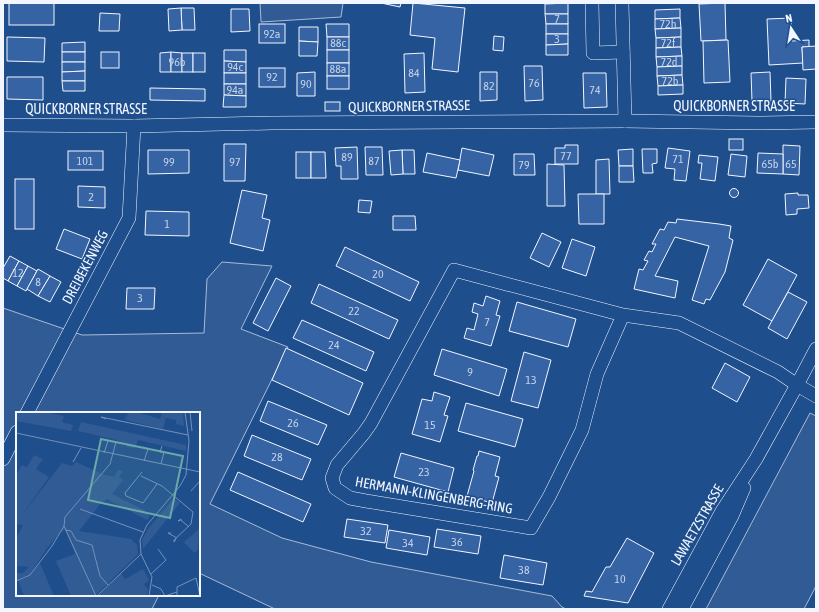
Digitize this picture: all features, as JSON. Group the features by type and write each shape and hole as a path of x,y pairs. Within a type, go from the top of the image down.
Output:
{"street":[{"path":"592,3 593,53 624,52"},
{"path":"622,3 625,121"},
{"name":"QUICKBORNER STRASSE","path":"3,125 134,126 625,121 752,123 816,122"},
{"name":"DREIBEKENWEG","path":"28,412 129,218 134,126"},
{"name":"HERMANN-KLINGENBERG-RING","path":"623,315 597,374 582,430 549,497 531,528 350,498 335,488 332,478 337,465 371,423 454,270 623,315 679,323 778,372 816,396"},
{"name":"LAWAETZSTRASSE","path":"669,609 722,511 756,459 816,349"},
{"path":"3,459 16,434"},
{"name":"LAWAETZSTRASSE","path":"682,609 732,516 756,459"}],"shaded area":[{"path":"260,3 343,3 341,17 261,22"},
{"path":"222,262 272,266 241,329 288,347 210,504 282,538 371,562 552,596 562,607 566,609 275,609 200,573 200,412 16,412 16,596 158,596 152,609 3,609 3,308 82,335 204,333 207,279"},
{"path":"810,413 816,416 816,586 804,609 706,609"}],"building":[{"path":"9,3 54,3 54,25 9,25"},
{"path":"381,3 401,3 400,7"},
{"path":"413,3 465,8 458,72 432,69 435,38 410,35"},
{"path":"568,3 568,14 545,14 545,4"},
{"path":"725,3 726,40 701,41 699,4"},
{"path":"181,8 194,8 195,30 182,30"},
{"path":"181,8 182,30 169,31 168,9"},
{"path":"231,9 249,9 250,31 231,32"},
{"path":"680,9 680,18 655,19 655,10"},
{"path":"100,13 120,14 119,31 99,31"},
{"path":"545,14 568,14 568,24 546,24"},
{"path":"680,18 681,28 655,29 655,19"},
{"path":"791,18 792,41 809,40 809,47 802,47 803,63 769,65 767,19"},
{"path":"259,24 285,24 285,43 259,43"},
{"path":"326,24 349,24 349,37 327,37"},
{"path":"546,24 568,24 568,34 546,34"},
{"path":"299,27 318,27 318,42 299,41"},
{"path":"681,28 681,37 656,38 655,29"},
{"path":"546,34 568,34 568,44 546,45"},
{"path":"494,36 504,37 503,51 493,50"},
{"path":"7,37 45,38 44,62 7,61"},
{"path":"327,37 349,37 349,50 327,50"},
{"path":"681,37 681,47 656,48 656,38"},
{"path":"728,40 730,82 704,83 703,41"},
{"path":"299,41 318,42 317,56 299,56"},
{"path":"85,42 85,52 62,52 62,43"},
{"path":"568,44 568,55 546,55 546,45"},
{"path":"816,46 816,69 803,70 802,47"},
{"path":"681,47 682,56 656,57 656,48"},
{"path":"224,50 246,50 246,62 224,61"},
{"path":"327,50 349,50 349,63 327,63"},
{"path":"62,52 85,52 85,62 62,62"},
{"path":"101,52 119,52 119,68 101,68"},
{"path":"171,52 171,72 160,72 160,53"},
{"path":"171,52 182,53 182,72 171,72"},
{"path":"182,53 193,53 193,72 182,72"},
{"path":"193,53 205,53 205,72 193,72"},
{"path":"424,53 425,92 405,93 404,54"},
{"path":"682,56 682,66 657,67 656,57"},
{"path":"224,61 246,62 246,73 224,73"},
{"path":"62,62 85,62 85,71 62,72"},
{"path":"327,63 349,63 349,76 327,76"},
{"path":"524,66 542,66 543,100 525,101"},
{"path":"682,66 682,75 657,76 657,67"},
{"path":"259,68 285,68 285,87 259,87"},
{"path":"85,71 85,81 62,81 62,72"},
{"path":"315,72 315,96 297,96 297,73"},
{"path":"480,72 497,72 497,100 480,101"},
{"path":"770,72 771,101 752,101 751,73"},
{"path":"224,73 246,73 246,84 224,84"},
{"path":"583,73 606,73 607,107 584,108"},
{"path":"682,75 683,85 658,86 657,76"},
{"path":"327,76 349,76 349,89 327,89"},
{"path":"7,77 43,77 43,100 7,99"},
{"path":"786,78 806,79 805,104 785,103"},
{"path":"62,81 85,81 85,91 63,91"},
{"path":"224,84 246,84 246,96 224,95"},
{"path":"683,85 683,94 658,95 658,86"},
{"path":"150,88 205,89 205,101 150,100"},
{"path":"224,95 246,96 246,107 223,107"},
{"path":"325,102 340,102 340,111 325,111"},
{"path":"729,139 743,139 743,150 729,150"},
{"path":"224,144 246,144 245,181 224,181"},
{"path":"565,145 578,145 578,164 555,164 555,148 565,148"},
{"path":"783,145 800,146 799,175 783,174"},
{"path":"357,147 358,179 341,179 341,166 336,166 335,148"},
{"path":"365,147 382,147 383,175 366,175"},
{"path":"462,148 494,155 489,176 458,170"},
{"path":"668,148 690,151 686,181 674,180 675,169 665,168"},
{"path":"633,149 633,166 619,166 618,150"},
{"path":"642,149 657,149 657,163 652,164 653,173 643,173"},
{"path":"148,150 189,150 189,173 148,174"},
{"path":"402,150 414,150 415,174 403,174"},
{"path":"402,150 403,174 391,175 389,151"},
{"path":"68,151 103,151 103,170 68,170"},
{"path":"296,152 311,152 311,178 296,178"},
{"path":"311,152 325,152 326,178 311,178"},
{"path":"427,153 460,160 456,178 423,172"},
{"path":"758,153 783,154 783,174 757,173"},
{"path":"514,154 534,154 535,175 514,175"},
{"path":"731,154 747,156 745,177 728,175"},
{"path":"699,155 718,157 715,181 700,179 702,163 698,163"},
{"path":"609,159 610,194 596,194 596,160"},
{"path":"547,164 564,165 565,206 547,206"},
{"path":"619,166 633,166 634,182 619,182"},
{"path":"15,179 34,179 34,229 15,229"},
{"path":"78,186 105,187 105,208 78,207"},
{"path":"732,189 736,189 738,193 736,197 732,197 730,195 730,191"},
{"path":"242,190 267,195 262,218 270,220 263,251 230,243"},
{"path":"798,193 798,195 808,195 809,208 797,209 797,214 786,215 785,194"},
{"path":"578,194 604,194 604,224 579,224"},
{"path":"359,200 372,201 370,213 358,212"},
{"path":"146,211 189,212 189,236 145,235"},
{"path":"393,216 415,216 416,230 393,230"},
{"path":"677,219 731,226 729,238 733,240 725,272 710,300 706,299 704,304 692,300 709,246 675,237 655,276 678,281 675,298 634,289 639,269 643,270 648,261 644,260 649,251 652,252 656,244 652,244 660,229 664,230 668,222 676,223"},
{"path":"64,229 90,239 82,259 56,249"},
{"path":"542,233 561,242 549,267 530,258"},
{"path":"572,239 595,247 586,276 562,268"},
{"path":"345,247 419,282 410,301 336,266"},
{"path":"10,256 19,261 8,281 3,278 3,268"},
{"path":"768,259 797,275 772,321 743,305"},
{"path":"19,261 28,266 17,286 8,281"},
{"path":"28,266 37,271 26,291 17,286"},
{"path":"38,269 50,276 38,296 27,289"},
{"path":"50,276 61,282 50,302 38,296"},
{"path":"276,278 291,286 268,331 253,323"},
{"path":"319,284 398,320 389,339 311,303"},
{"path":"127,288 155,288 154,309 126,309"},
{"path":"788,292 807,302 787,339 768,328"},
{"path":"486,296 500,301 496,315 500,316 491,346 464,338 467,328 474,330 478,314 472,312 474,303 483,306"},
{"path":"517,302 576,319 568,347 509,331"},
{"path":"302,320 374,352 366,371 293,338"},
{"path":"286,348 363,383 349,415 272,380"},
{"path":"442,349 507,369 499,396 434,375"},
{"path":"524,352 551,360 538,408 511,401"},
{"path":"725,363 750,377 737,402 712,388"},
{"path":"434,392 450,397 444,415 448,416 440,442 412,434 422,399 432,401"},
{"path":"268,401 327,425 318,445 260,421"},
{"path":"466,403 523,419 515,447 458,431"},
{"path":"252,435 311,459 302,480 244,456"},
{"path":"479,451 500,457 495,476 499,477 492,503 467,496"},
{"path":"401,453 454,468 448,492 394,477"},
{"path":"238,472 311,504 303,522 230,490"},
{"path":"347,519 388,525 385,543 344,537"},
{"path":"437,529 481,536 478,554 434,547"},
{"path":"389,530 430,537 427,555 386,548"},
{"path":"627,538 654,553 628,603 584,596 586,591 592,592 606,567 610,567"},
{"path":"504,555 547,563 543,585 500,578"}]}
